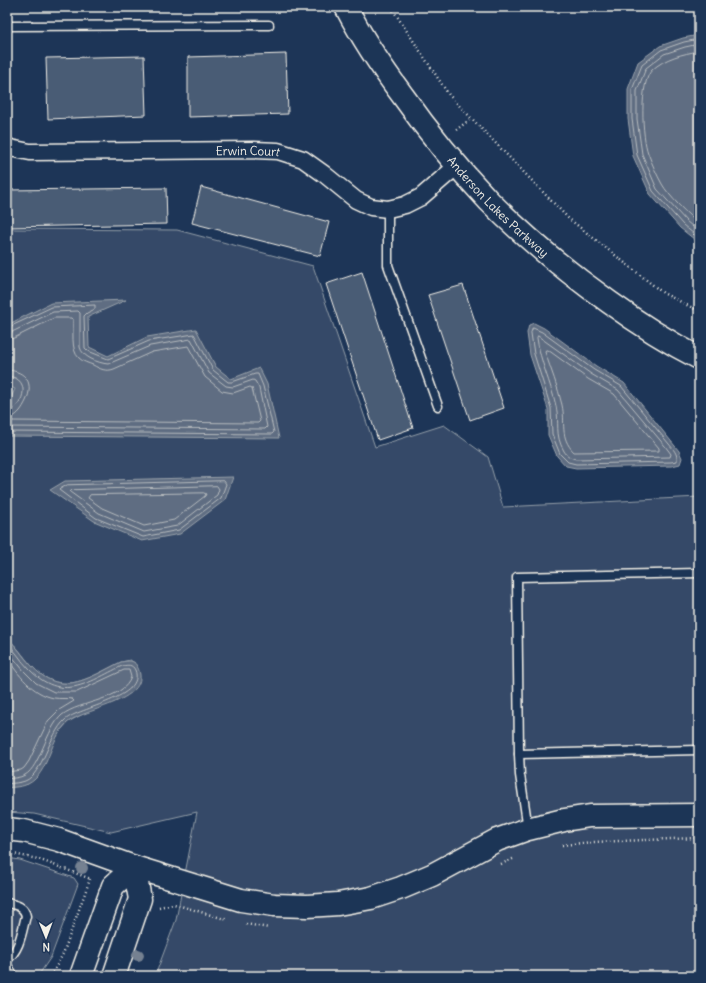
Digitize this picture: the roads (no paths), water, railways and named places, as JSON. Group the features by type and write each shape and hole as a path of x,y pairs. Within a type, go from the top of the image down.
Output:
{"street":[{"name":"Anderson Lakes Parkway","path":"346,7 355,25 385,71 429,132 489,201 536,244 580,281 640,324 699,358"},
{"name":"Erwin Court","path":"7,146 30,152 278,151 303,159 356,200 371,207 388,209 405,205 421,197 458,165"},
{"path":"7,829 24,831 59,840 134,867 241,900 274,905 307,906 338,904 371,898 401,888 432,875 497,840 528,829 564,820 590,816 699,815"},
{"path":"81,976 113,886 134,867"},
{"path":"114,976 140,899 134,867"}],"lane":[{"path":"7,26 269,24"},
{"path":"388,209 388,265 438,406"},
{"path":"528,829 520,775 519,754 517,577 699,573"},
{"path":"519,754 699,750"},
{"path":"7,903 19,906 25,911 26,916 17,948 12,956 7,959"},
{"path":"7,966 14,976"}],"water":[{"path":"699,35 699,243 680,228 650,194 633,156 628,119 628,89 638,62 660,46 683,38"},
{"path":"126,300 88,317 89,347 108,356 147,337 196,329 216,367 231,379 259,368 267,384 279,438 7,436 7,406 15,389 7,385 7,325 51,303"},
{"path":"534,323 544,328 596,366 624,383 679,451 682,458 680,464 672,466 576,468 566,466 557,456 548,435 548,409 530,355 527,333 529,325"},
{"path":"233,477 225,500 180,534 142,541 94,521 50,490 65,481"},
{"path":"7,638 31,665 42,675 53,681 64,683 75,682 86,679 121,662 128,661 132,661 137,666 140,678 136,688 127,695 115,702 75,718 67,723 57,737 41,772 35,779 26,785 7,788"}]}
